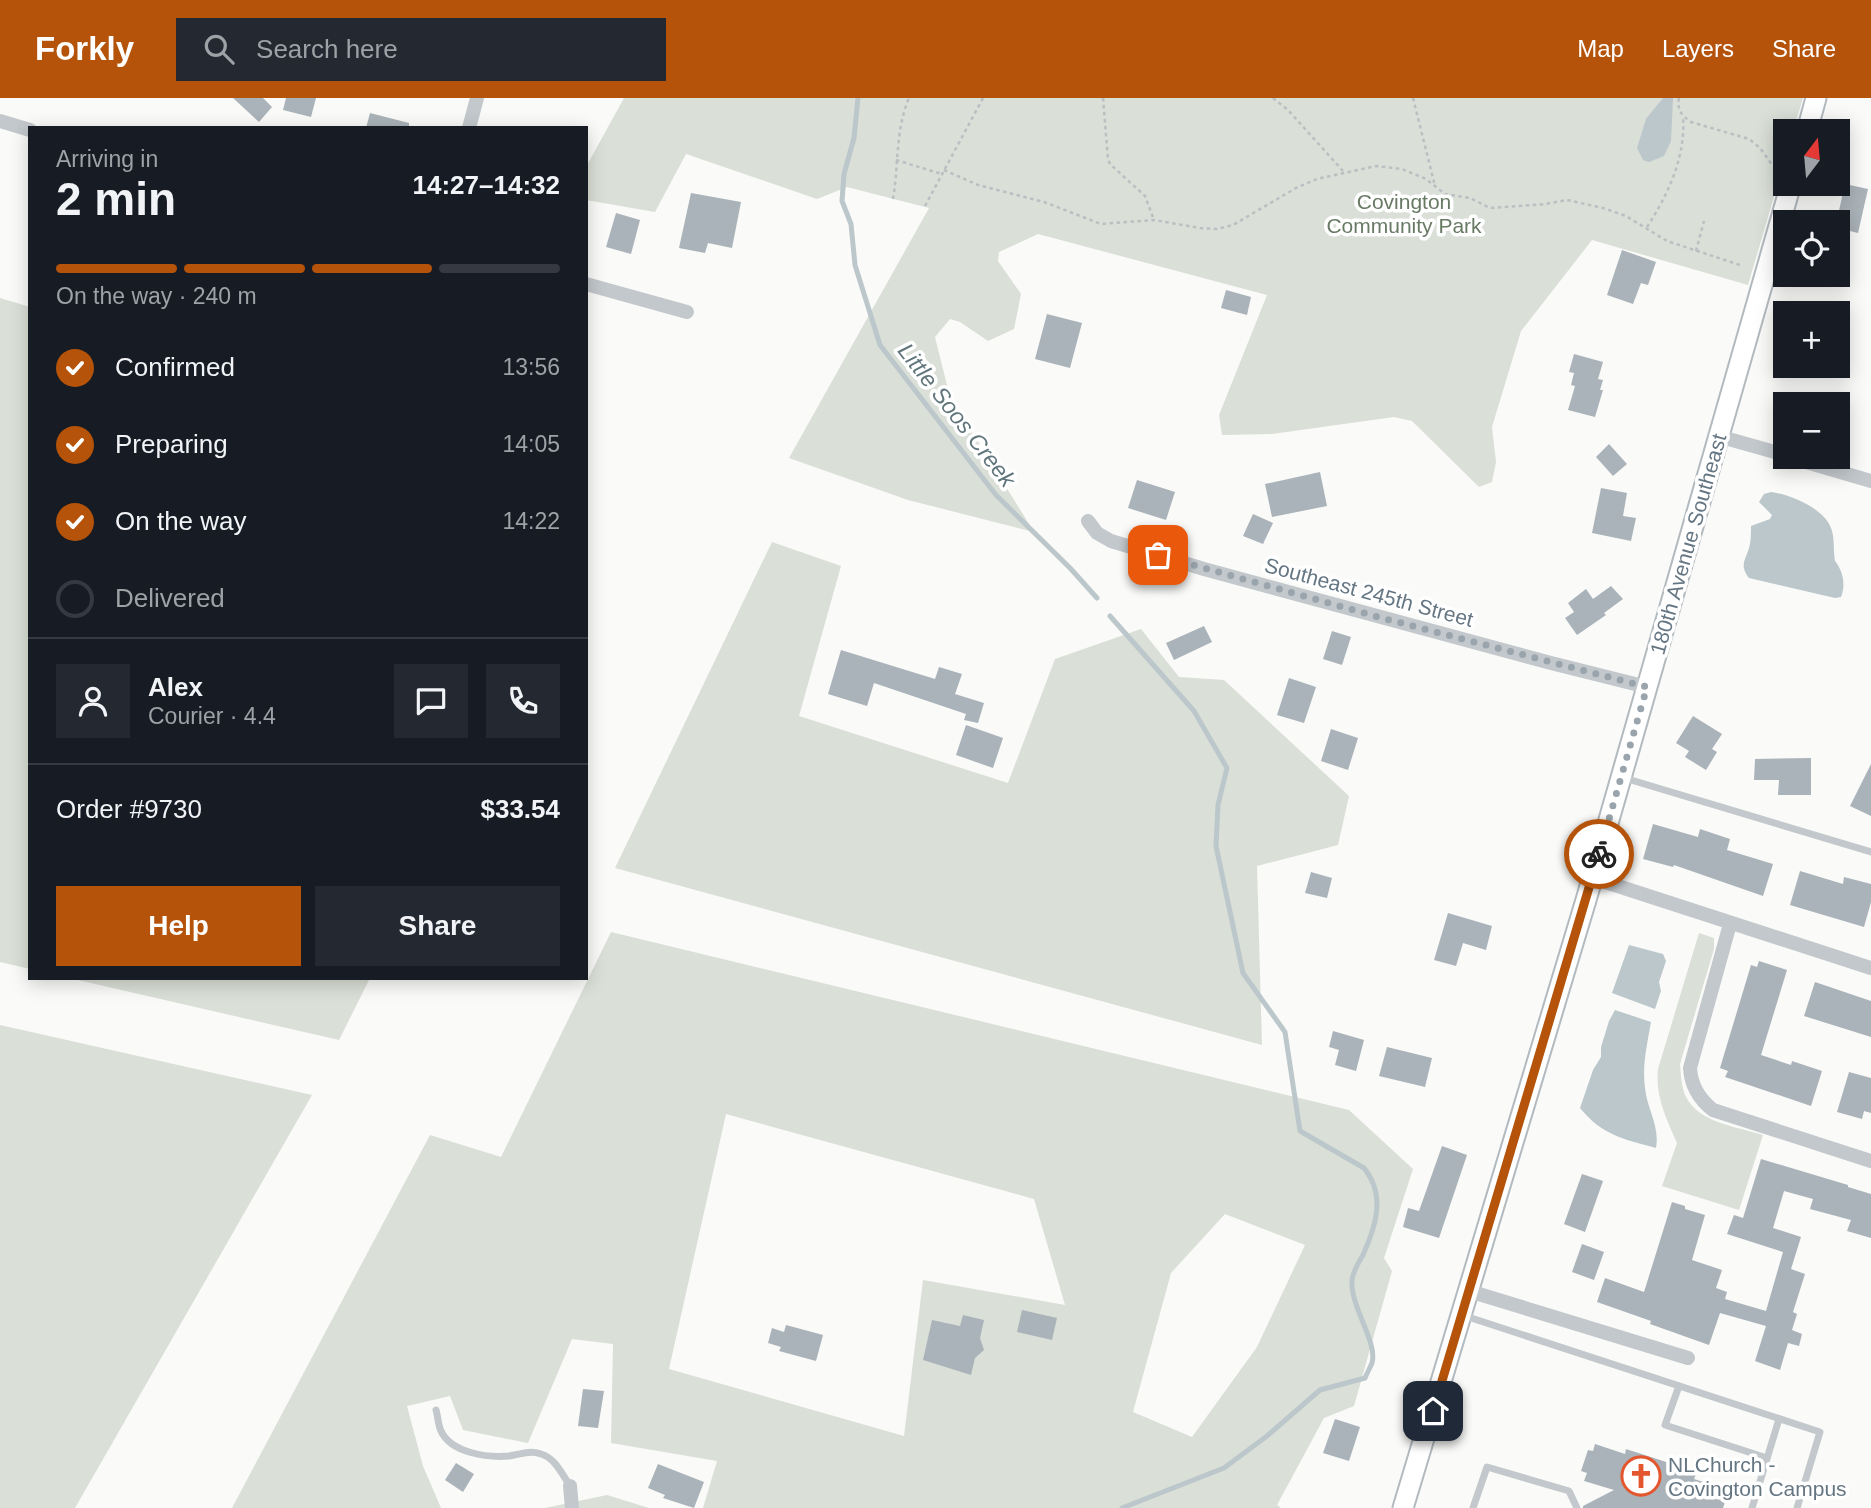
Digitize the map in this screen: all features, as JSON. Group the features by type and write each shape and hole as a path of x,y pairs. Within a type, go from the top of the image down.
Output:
{"street":[{"path":"470,126 477,98"},
{"path":"1810,119 1816,98"},
{"path":"0,121 28,129"},
{"name":"180th Avenue Southeast","path":"1404,1508 1593,878 1788,196"},
{"path":"588,285 687,312"},
{"path":"1718,436 1773,452"},
{"path":"1831,469 1871,481"},
{"name":"Southeast 245th Street","path":"1088,521 1097,533 1111,541 1204,569 1647,687"},
{"path":"1593,878 1871,968"},
{"path":"1730,924 1690,1068 1695,1090 1713,1110 1871,1161"},
{"path":"1469,1291 1688,1358"},
{"path":"570,1486 572,1508"}],"lane":[{"path":"1621,777 1871,852"},
{"path":"1462,1315 1820,1432 1797,1508"},
{"path":"1679,1386 1665,1425 1767,1458"},
{"path":"436,1410 441,1433 470,1453 489,1457 531,1451 544,1454 556,1464 570,1486"},
{"path":"1752,1508 1779,1419"},
{"path":"1473,1508 1487,1467 1569,1490 1577,1508"}],"path":[{"path":"893,199 900,126 909,98"},
{"path":"925,206 983,98"},
{"path":"1104,98 1108,159 1145,196 1154,220"},
{"path":"1273,98 1288,110 1344,172"},
{"path":"1413,98 1435,187"},
{"path":"1646,229 1669,190 1684,133 1679,98"},
{"path":"1683,117 1691,122 1749,139 1760,148 1773,166"},
{"path":"896,160 943,172 978,186 1044,202 1101,224 1154,220 1217,229 1233,225 1296,188 1317,179 1376,166 1402,169 1426,179 1446,194 1478,200 1490,208 1582,202 1626,216 1667,241 1743,266"},
{"path":"1696,251 1704,221"}],"green space":[{"name":"Covington Community Park","path":"624,98 1803,98 1797,119 1773,119 1774,196 1748,285 1592,240 1521,331 1492,427 1496,462 1492,482 1479,487 1412,421 1394,417 1272,434 1222,435 1219,415 1267,295 1038,234 999,252 998,261 1021,294 1014,329 988,341 960,322 950,319 935,337 950,397 1034,532 908,500 789,458 929,208 847,187 817,199 686,154 655,212 588,200 588,163"},
{"path":"0,298 28,306 28,969 0,962"},
{"path":"772,542 841,566 799,716 1008,783 1055,659 1141,629 1179,677 1224,680 1349,796 1338,845 1257,866 1262,1045 615,868"},
{"path":"611,932 1349,1110 1413,1169 1384,1258 1392,1271 1354,1406 1324,1418 1277,1505 1281,1508 703,1508 717,1461 611,1443 613,1344 572,1339 528,1443 463,1430 450,1396 407,1406 423,1466 441,1508 232,1508 430,1135 501,1157","holes":["726,1114 1034,1199 1065,1305 923,1280 904,1436 669,1369","1225,1214 1305,1245 1257,1347 1192,1437 1133,1412 1171,1273"]},
{"path":"1699,933 1714,938 1714,949 1680,1064 1683,1089 1692,1106 1700,1113 1720,1123 1763,1135 1739,1210 1662,1186 1677,1143 1660,1098 1658,1069"},
{"path":"78,980 369,980 339,1040"},
{"path":"0,1025 312,1095 75,1508 0,1508"},
{"path":"607,1495 649,1508 545,1508"}],"shaded area":[{"path":"1663,98 1673,98 1671,141 1664,156 1649,162 1643,160 1637,148 1646,119"},
{"path":"1771,492 1805,503 1827,521 1833,536 1835,561 1843,578 1841,597 1835,598 1749,578 1744,565 1750,544 1751,526 1770,519 1772,515 1759,502 1764,494"},
{"path":"1629,945 1663,954 1666,961 1659,982 1661,991 1655,1009 1612,993"},
{"path":"1615,1010 1651,1022 1644,1080 1655,1125 1656,1148 1623,1139 1605,1130 1580,1108 1593,1070 1601,1057 1601,1047"}],"building":[{"path":"233,98 263,98 272,107 259,122"},
{"path":"286,98 316,98 311,117 283,110"},
{"path":"370,113 409,123 409,126 367,126"},
{"path":"1850,185 1868,189 1858,233 1850,231 1850,210 1839,210 1842,196 1850,196"},
{"path":"691,193 741,202 732,248 708,243 705,253 679,248"},
{"path":"616,213 640,220 631,254 606,247"},
{"path":"1622,250 1656,262 1648,285 1641,283 1633,304 1607,295"},
{"path":"1226,290 1251,297 1247,315 1221,308"},
{"path":"1047,314 1082,323 1070,368 1035,359"},
{"path":"1574,354 1603,362 1598,379 1603,380 1600,390 1603,390 1595,417 1568,410 1575,386 1571,385 1574,373 1569,372"},
{"path":"1609,444 1627,464 1613,476 1596,457"},
{"path":"1320,472 1327,506 1272,517 1265,484"},
{"path":"1137,480 1175,492 1166,520 1128,508"},
{"path":"1601,488 1627,493 1623,516 1636,518 1631,541 1592,533"},
{"path":"1253,514 1273,523 1263,544 1243,536"},
{"path":"1611,586 1623,599 1604,613 1606,615 1577,635 1565,618 1574,612 1568,603 1586,589 1593,599"},
{"path":"1204,626 1212,642 1174,660 1166,643"},
{"path":"1332,631 1351,637 1342,665 1323,659"},
{"path":"841,650 935,679 939,667 962,674 955,694 984,703 978,723 964,720 966,714 874,683 867,706 828,694"},
{"path":"1289,678 1316,687 1304,723 1277,715"},
{"path":"1693,716 1722,734 1712,749 1717,752 1706,770 1685,757 1689,751 1676,743"},
{"path":"966,725 1003,738 993,768 956,755"},
{"path":"1331,729 1358,738 1348,770 1321,761"},
{"path":"1811,758 1811,795 1778,795 1779,780 1754,780 1755,759"},
{"path":"1871,764 1871,816 1850,806"},
{"path":"1653,824 1698,837 1700,829 1730,839 1727,850 1773,864 1763,896 1674,865 1673,867 1643,859"},
{"path":"1800,871 1843,884 1844,877 1871,884 1871,902 1864,927 1790,905"},
{"path":"1311,872 1332,878 1327,898 1305,893"},
{"path":"1448,913 1492,926 1486,950 1463,943 1456,966 1434,960"},
{"path":"1759,961 1787,970 1761,1055 1822,1071 1811,1106 1725,1077 1728,1071 1720,1068 1751,965 1757,967"},
{"path":"1815,982 1871,1001 1871,1037 1804,1016"},
{"path":"1333,1031 1364,1040 1356,1071 1335,1065 1339,1050 1329,1047"},
{"path":"1387,1047 1432,1058 1425,1087 1379,1076"},
{"path":"1849,1072 1871,1078 1871,1113 1864,1111 1862,1119 1837,1112"},
{"path":"1442,1146 1467,1155 1439,1238 1403,1227 1408,1208 1419,1211"},
{"path":"1761,1159 1871,1194 1871,1238 1847,1231 1851,1220 1810,1209 1813,1199 1784,1191 1773,1228 1801,1237 1791,1269 1805,1274 1793,1312 1797,1314 1792,1330 1802,1334 1799,1346 1788,1343 1780,1370 1755,1361 1766,1326 1720,1313 1709,1345 1597,1302 1605,1278 1644,1292 1672,1202 1705,1215 1692,1260 1722,1270 1716,1288 1727,1292 1725,1299 1766,1311 1783,1252 1727,1234 1734,1215 1743,1218"},
{"path":"1582,1174 1603,1181 1585,1232 1564,1224"},
{"path":"1582,1244 1604,1252 1594,1280 1572,1272"},
{"path":"1022,1310 1057,1318 1052,1340 1017,1332"},
{"path":"963,1315 984,1320 980,1338 984,1350 975,1358 971,1375 923,1360 932,1320 960,1326"},
{"path":"786,1325 823,1335 816,1361 779,1351 781,1347 768,1343 772,1328 784,1332"},
{"path":"583,1389 604,1391 598,1428 578,1426"},
{"path":"1335,1419 1360,1427 1349,1461 1323,1453"},
{"name":"NLChurch - Covington Campus","path":"1595,1444 1625,1454 1626,1449 1697,1472 1694,1479 1729,1490 1723,1508 1583,1508 1614,1490 1584,1481 1587,1473 1581,1471 1588,1450 1593,1451"},
{"path":"456,1463 474,1474 463,1492 445,1480"},
{"path":"658,1464 704,1482 694,1508 663,1498 665,1495 648,1488"}],"waterway":[{"name":"Little Soos Creek","path":"858,98 854,138 844,174 842,201 851,224 855,265 880,345 996,495 1097,598"},
{"name":"Little Soos Creek","path":"1110,616 1194,711 1227,768 1218,805 1216,846 1243,973 1285,1032 1300,1131 1364,1168 1371,1178 1377,1200 1372,1233 1352,1280 1355,1301 1373,1355 1365,1378 1320,1390 1267,1436 1224,1468 1122,1508"}],"way so far":[{"path":"1158,555 1382,618 1647,687 1599,854"}],"place":[{"name":"NLChurch - Covington Campus","path":"1641,1476"}],"route":[{"path":"1433,1411 1599,854"}]}
